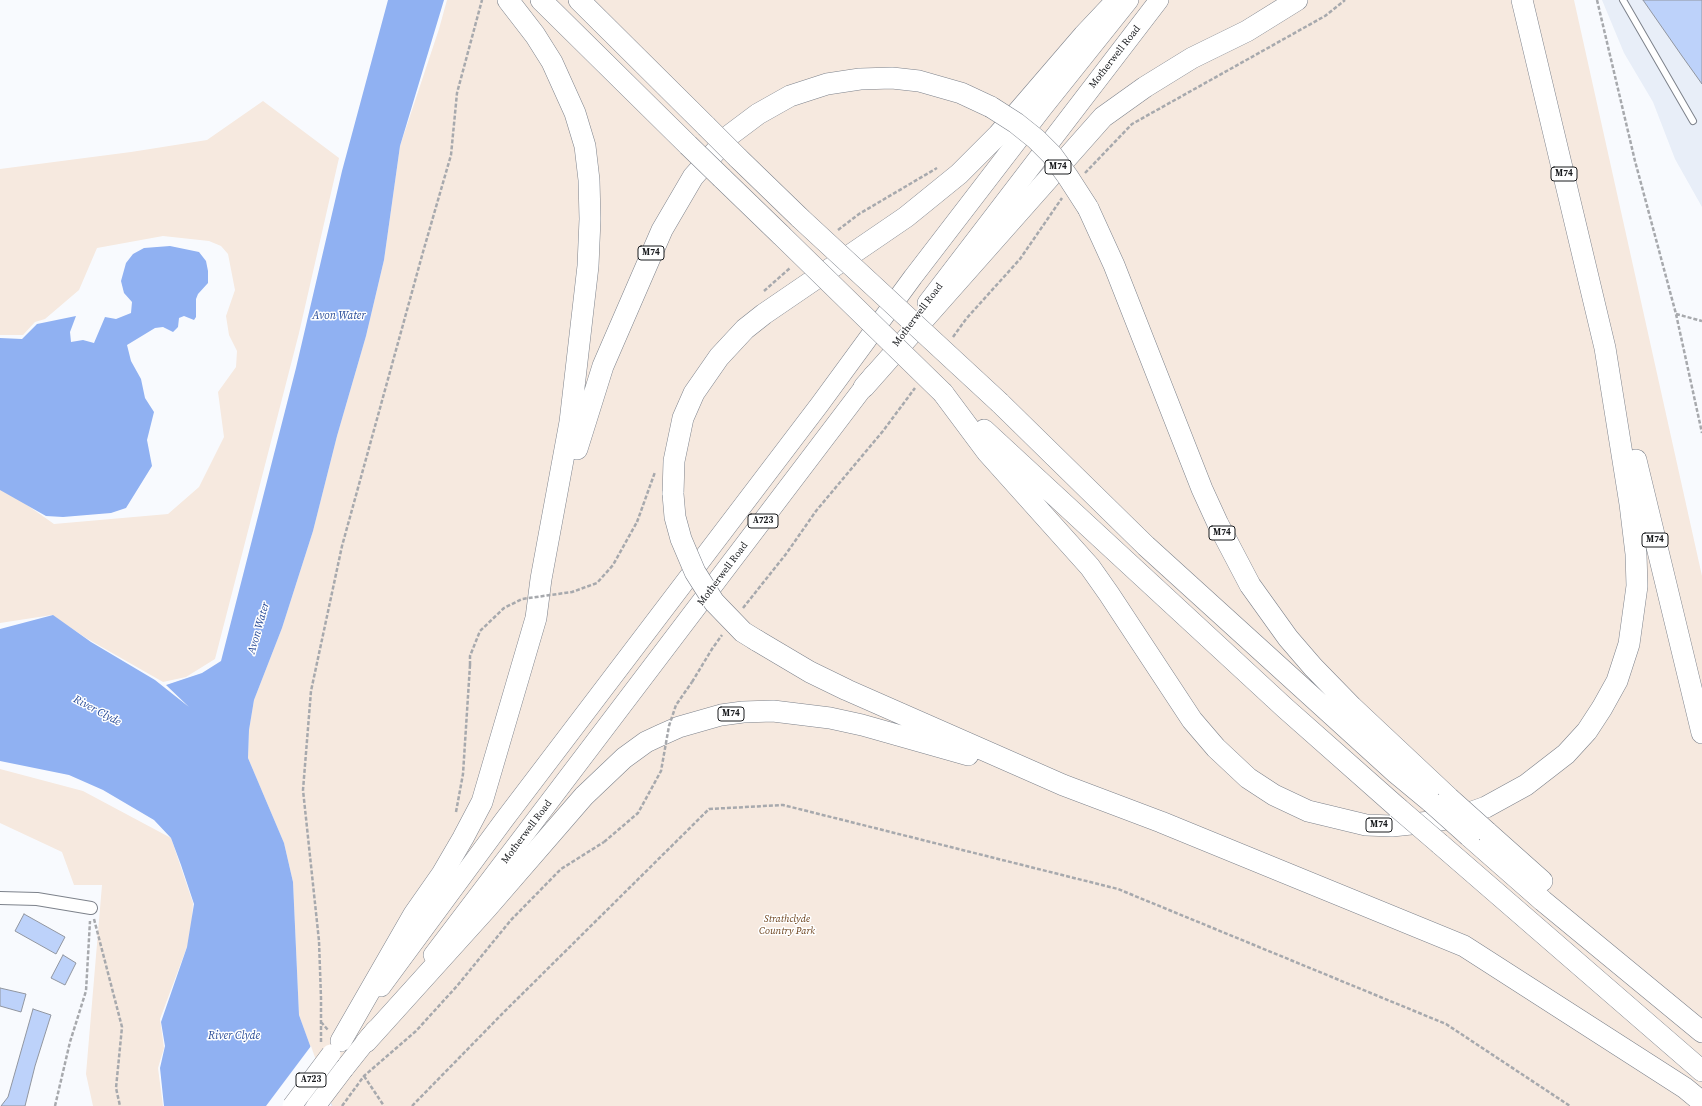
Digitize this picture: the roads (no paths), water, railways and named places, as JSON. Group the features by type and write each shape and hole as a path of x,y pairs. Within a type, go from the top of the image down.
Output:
{"highway":[{"name":"M74","path":"330,1043 414,914 442,874 482,802 536,618 541,579 572,407 588,266 590,219 589,180 585,146 575,113 563,84 552,62 535,35 508,0"},
{"name":"M74","path":"541,0 943,393 1268,692 1398,808 1702,1071"},
{"name":"M74","path":"579,0 800,218 1000,403 1146,546 1390,768 1440,800"},
{"name":"M74","path":"1117,0 1084,35 1003,129 959,174 906,217 764,314 745,329 719,357 694,392 684,418 674,460 673,494 676,517 681,539 695,572 705,590 722,612 743,632 810,672 1062,785 1464,946 1685,1088 1702,1102"},
{"name":"M74","path":"864,387 1103,117 1145,87 1192,58 1247,31 1297,0"},
{"name":"M74","path":"1522,0 1605,348 1624,409 1702,732"},
{"name":"M74","path":"541,579 567,484 603,366 662,230 693,177 730,136 758,114 790,96 827,84 860,79 892,78 919,81 961,93 990,107 1016,123 1036,139 1068,176 1088,208 1114,266 1202,489 1218,524 1250,585 1288,638 1313,667 1440,800 1702,1029"},
{"name":"M74","path":"943,393 987,452 1090,567 1192,720 1216,748 1248,778 1274,795 1308,811 1366,825 1392,826 1458,817 1486,807 1526,785 1566,754 1587,731 1617,681 1629,644 1637,586 1630,504 1605,348"},
{"name":"M74","path":"366,1042 487,908 584,796 624,758 646,742 678,727 721,715 743,712 773,711 830,718 862,725 992,762 1118,818 1210,843"},
{"name":"M74","path":"1478,834 1543,901 1702,1032"}],"main road":[{"name":"A723","path":"292,1106 330,1043 504,820 1042,109 1129,0"},
{"name":"Motherwell Road","path":"316,1106 475,900 1159,0"}],"street":[{"path":"0,898 37,899 91,908"}],"lane":[{"path":"1623,0 1693,122"}],"water":[{"name":"River Clyde","path":"388,0 444,0 400,146 384,260 366,336 337,436 313,531 282,628 254,700 249,730 248,758 284,843 293,882 299,1015 332,1106 164,1106 160,1068 165,1046 161,1022 187,947 194,904 181,865 171,838 154,820 103,790 69,775 0,761 0,629 53,615 91,642 155,680 189,707 166,685 202,673 221,661 296,368 342,171"},
{"path":"170,246 199,252 206,261 208,283 198,294 196,299 196,317 194,320 184,316 179,318 178,327 173,332 163,327 155,328 127,345 131,361 141,379 145,398 154,412 147,440 152,466 126,508 111,513 63,517 46,516 0,490 0,338 22,339 37,324 76,316 70,332 71,342 83,340 94,343 105,317 116,319 131,313 132,302 124,293 121,281 126,263 133,254 144,248"}],"water label":[{"name":"Avon Water","path":"339,316"},
{"name":"Avon Water","path":"259,628"}],"park label":[{"name":"Strathclyde Country Park","path":"787,924"}]}
